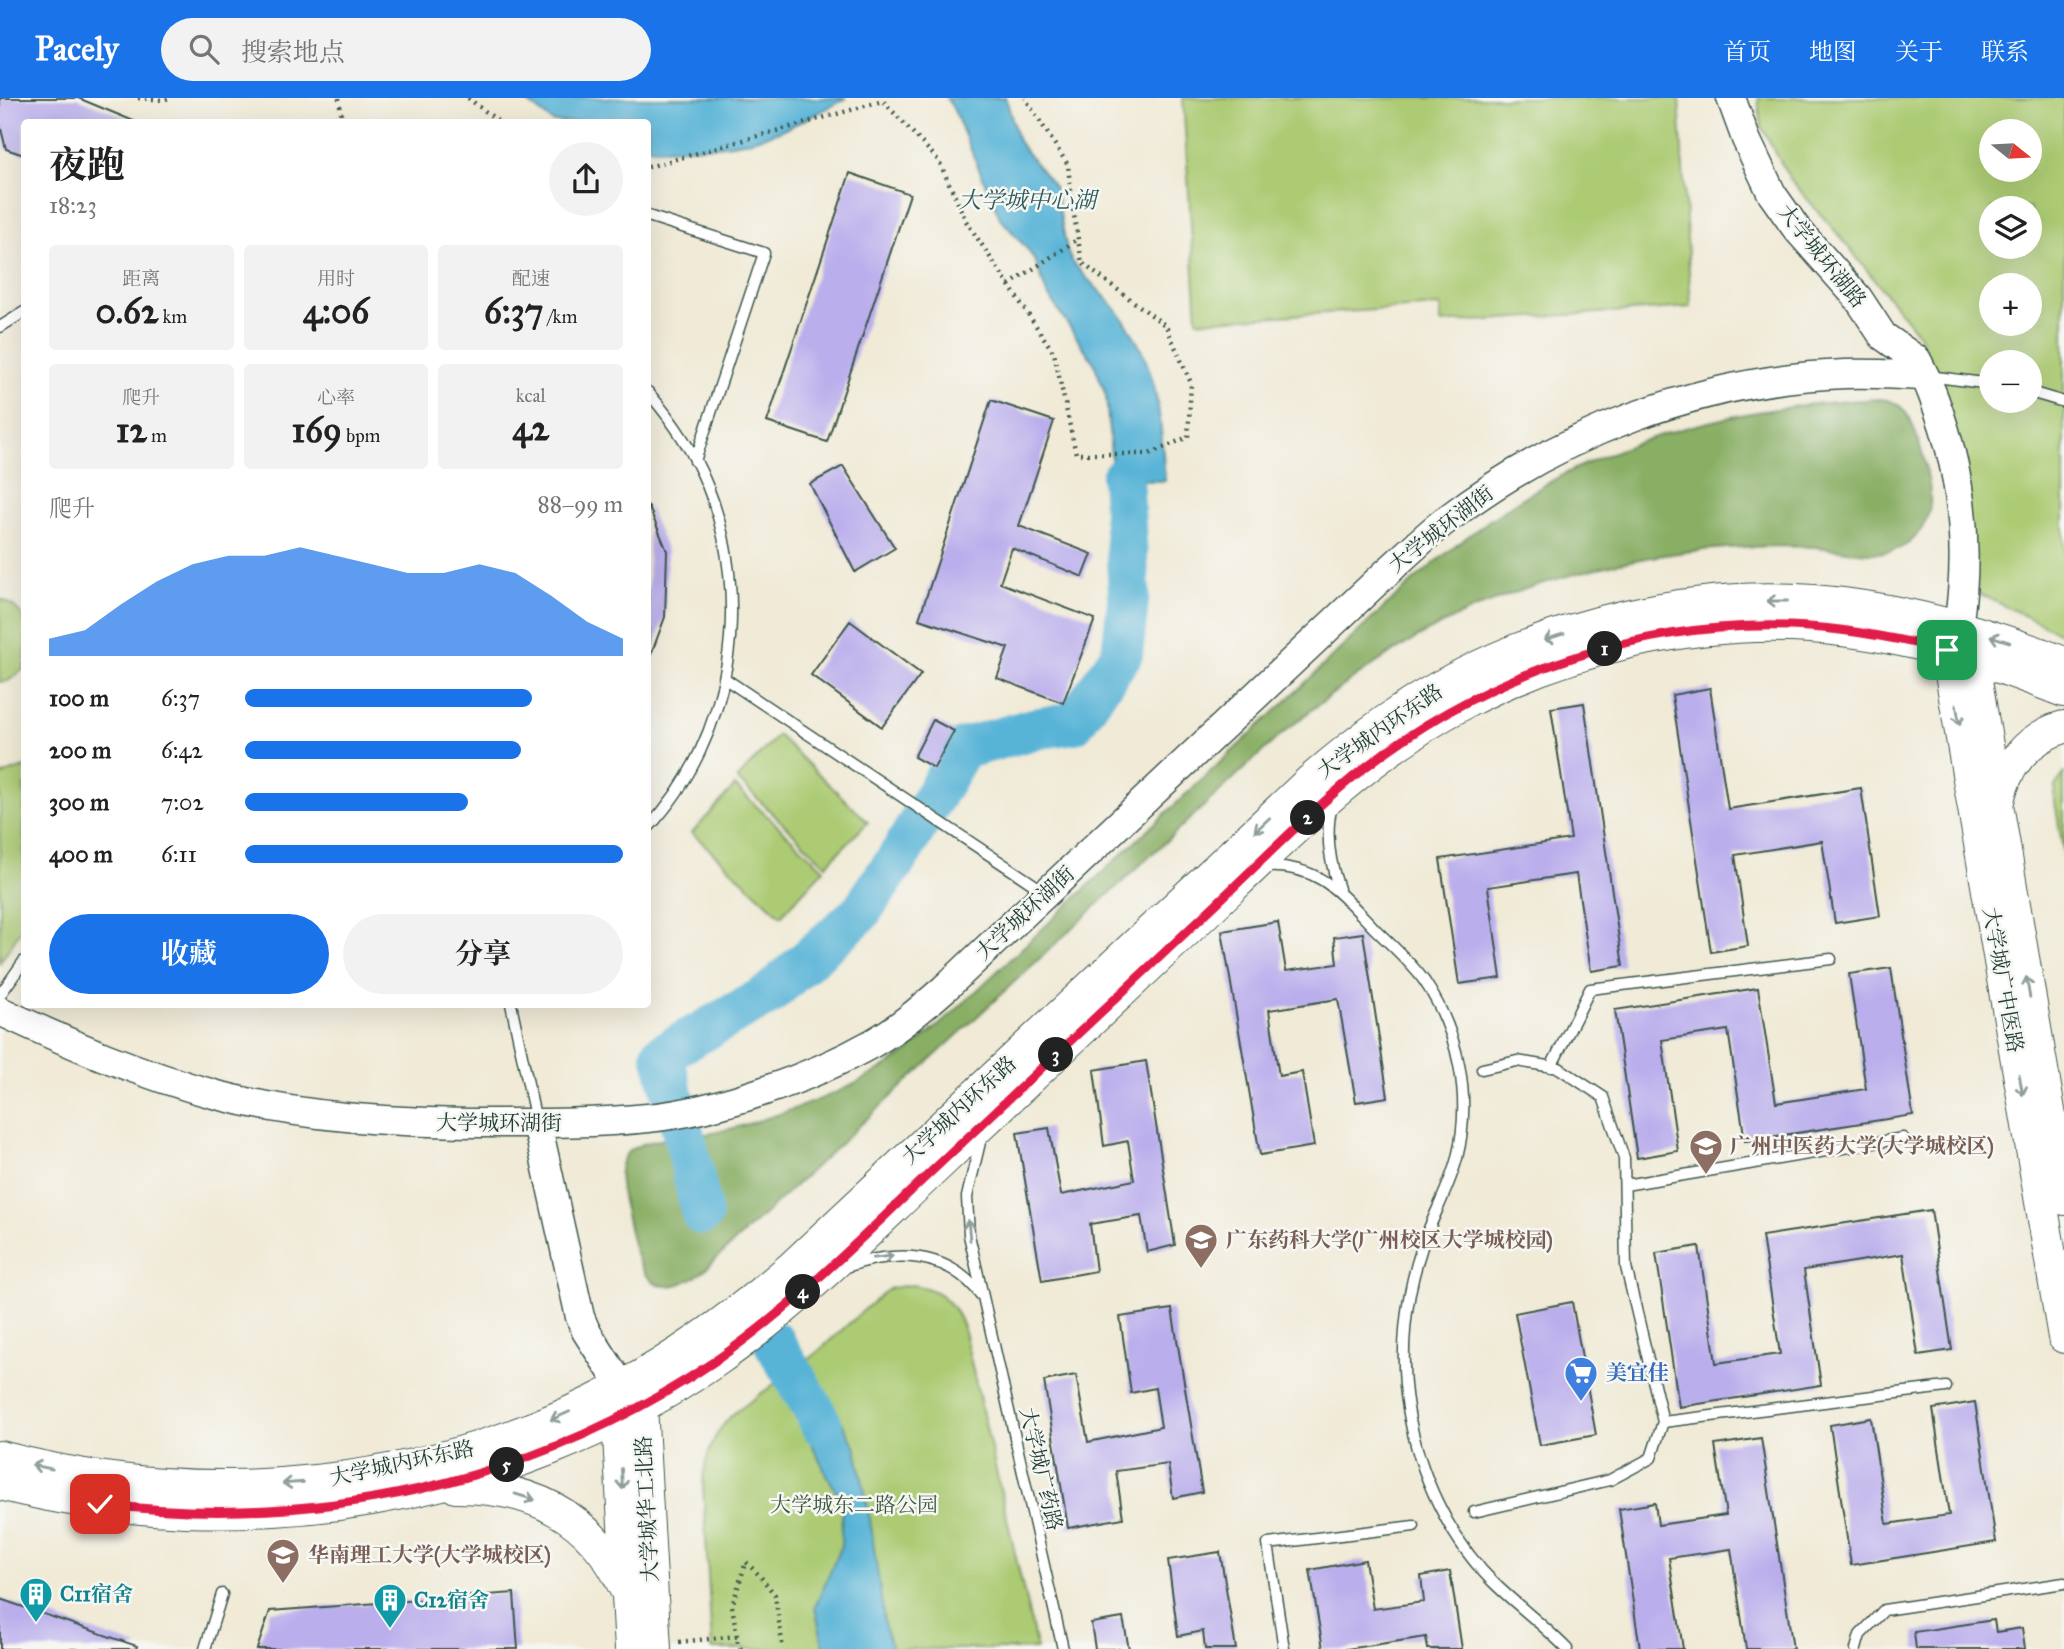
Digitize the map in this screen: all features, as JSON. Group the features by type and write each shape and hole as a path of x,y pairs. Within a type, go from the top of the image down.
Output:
{"main road":[{"name":"大学城内环东路","path":"0,1457 104,1478 172,1485 239,1486 340,1478 394,1469 464,1451 551,1420 627,1404 792,1267 1311,779 1352,745 1453,679 1554,637 1605,622 1687,605 1811,601 1910,615 1959,644 2064,691"},
{"name":"大学城内环东路","path":"0,1484 59,1497 133,1508 239,1513 355,1503 434,1487 530,1457 627,1404 716,1360 818,1278 1336,793 1386,753 1465,702 1511,681 1612,647 1690,631 1732,628 1809,627 1959,644 2004,640 2064,663"},
{"name":"大学城广中医路","path":"1959,644 1997,806 2064,1199"},
{"name":"大学城广中医路","path":"1959,644 2064,1337"},
{"path":"1997,806 2000,788 2015,760 2043,736 2064,727"},
{"name":"大学城华工北路","path":"627,1404 628,1597 647,1648"},
{"name":"大学城华工北路","path":"627,1404 647,1648"},
{"path":"434,1487 495,1490 523,1495 547,1504 589,1533 605,1552 628,1597"}],"street":[{"name":"大学城环湖路","path":"1731,98 1746,139 1772,194 1857,298 1883,336 1921,368"},
{"name":"大学城广中医路","path":"1921,368 1944,422 1959,482 1965,558 1959,644"},
{"name":"大学城环湖街","path":"0,1011 55,1038 168,1081 277,1108 394,1122 537,1124 650,1118 697,1110 796,1078 832,1064 874,1042 913,1016 1386,573 1445,521 1525,468 1607,427 1658,408 1707,395 1750,385 1921,368"},
{"path":"537,1124 580,1317 627,1404"}],"lane":[{"path":"651,217 764,253 695,461"},
{"path":"0,327 21,314"},
{"path":"1921,368 1979,381"},
{"path":"651,395 669,418 695,461 716,511 729,572 731,627 724,678 711,722 695,761 651,824"},
{"path":"2042,396 2064,402"},
{"path":"724,678 1046,893"},
{"path":"1336,793 1329,817 1329,830 1332,866 1340,892"},
{"path":"1253,869 1275,866 1297,869 1320,878 1340,892 1423,980 1448,1025 1462,1078 1462,1132 1457,1158 1422,1246 1412,1281 1406,1315 1407,1407 1428,1481 1451,1526 1480,1568 1567,1649"},
{"path":"1551,1067 1590,989 1831,959"},
{"path":"0,995 21,965"},
{"path":"512,1008 537,1124"},
{"path":"1474,1512 1610,1480 1651,1458 1663,1422 1626,1267 1624,1158 1603,1097 1559,1069 1551,1067 1517,1061 1482,1069"},
{"name":"大学城广药路","path":"993,1114 978,1148 967,1197 969,1235 1063,1649"},
{"path":"1625,1185 1903,1138"},
{"path":"818,1278 871,1259 908,1256 929,1259 948,1267 974,1286 982,1297"},
{"path":"1663,1422 1946,1387"},
{"path":"1284,1649 1268,1544 1414,1526"},
{"path":"1856,1649 1860,1635 1884,1610 2064,1583"},
{"path":"205,1649 222,1594"}],"path":[{"path":"138,98 170,98"},
{"path":"339,98 342,119"},
{"path":"468,98 495,119"},
{"path":"651,166 883,102 939,161 966,221 1054,353 1076,454 1149,454 1188,437 1191,383 1166,326 1083,264 1068,165 1025,98"},
{"path":"1009,285 1078,239"},
{"path":"741,1649 732,1606 746,1562 775,1595 783,1649"},
{"path":"647,1648 737,1636"}],"green space":[{"path":"1183,98 1679,98 1691,307 1441,323 1440,306 1197,321"},
{"path":"1758,98 2064,98 2064,635 1970,589 1950,421 1920,336 1790,179 1761,126"},
{"path":"1879,399 1898,405 1908,417 1918,441 1929,483 1930,505 1927,517 1919,533 1906,545 1896,550 1872,553 1770,546 1650,557 1534,586 1461,615 1427,632 1349,682 1276,739 701,1273 683,1283 669,1286 657,1284 648,1277 636,1254 620,1186 620,1168 628,1152 641,1144 723,1131 802,1106 852,1085 883,1068 920,1042 1423,572 1498,514 1579,467 1652,438 1726,418 1764,411"},
{"path":"0,599 11,604 21,616 21,671 8,681 0,682"},
{"path":"778,735 868,822 826,865 737,779"},
{"path":"21,768 21,930 0,962 0,776"},
{"path":"2064,774 2064,856 2054,796 2055,786"},
{"path":"735,786 824,869 781,916 692,833"},
{"name":"大学城东二路公园","path":"912,1285 930,1289 944,1297 955,1310 963,1327 1037,1649 712,1649 703,1484 705,1464 715,1438 733,1414 814,1355 883,1293 891,1288"}],"water":[{"path":"522,98 847,98 788,127 755,139 712,146 651,148 651,119 549,119"},
{"name":"大学城中心湖","path":"946,98 1006,98 1018,141 1055,188 1067,250 1072,261 1119,313 1143,353 1156,393 1165,481 1113,480 1106,396 1094,363 1046,292 1036,263 1028,250 1000,218 953,108"},
{"path":"808,1360 856,1448 870,1519 885,1627 892,1649 824,1649 815,1607 841,1546 842,1504 783,1388"}],"building":[{"path":"0,98 78,98 129,119 21,119 21,154 6,149 0,125"},
{"path":"850,173 910,194 827,442 767,422"},
{"path":"991,400 1054,421 1019,526 1092,554 1083,577 1012,548 1000,583 1095,619 1063,703 997,678 1008,648 919,619"},
{"path":"843,466 895,548 855,572 810,484"},
{"path":"651,512 667,551 665,617 651,655"},
{"path":"850,621 921,674 882,727 811,675"},
{"path":"1710,688 1728,809 1861,788 1880,916 1835,923 1822,841 1735,855 1748,946 1711,952 1672,695"},
{"path":"1584,703 1623,966 1591,971 1576,874 1488,887 1501,978 1459,984 1440,859 1571,839 1551,708"},
{"path":"933,720 954,731 934,768 914,757"},
{"path":"1278,922 1286,971 1337,964 1334,937 1363,933 1388,1097 1356,1102 1338,999 1269,1010 1279,1076 1302,1072 1314,1146 1260,1155 1222,931"},
{"path":"1891,968 1913,1115 1745,1141 1728,1030 1662,1040 1678,1151 1637,1158 1615,1010 1758,988 1776,1103 1866,1089 1849,974"},
{"path":"1146,1061 1175,1245 1147,1252 1141,1216 1090,1224 1096,1271 1042,1281 1017,1133 1049,1128 1061,1195 1134,1180 1128,1141 1104,1146 1094,1070"},
{"path":"1931,1210 1952,1350 1918,1355 1903,1254 1804,1270 1821,1385 1679,1407 1656,1253 1699,1246 1716,1363 1780,1354 1762,1236"},
{"path":"1572,1302 1596,1435 1540,1445 1515,1313"},
{"path":"1172,1309 1202,1492 1173,1498 1168,1464 1116,1471 1123,1518 1068,1528 1044,1381 1076,1375 1088,1442 1161,1427 1155,1388 1131,1393 1120,1317"},
{"path":"1975,1402 1996,1542 1851,1565 1830,1425 1871,1418 1887,1524 1949,1515 1933,1409"},
{"path":"1761,1438 1793,1649 1746,1649 1731,1549 1669,1558 1683,1649 1640,1649 1619,1509 1655,1503 1658,1525 1726,1515 1715,1445"},
{"path":"1220,1552 1236,1649 1205,1649 1203,1631 1178,1636 1168,1560"},
{"path":"1365,1560 1373,1609 1424,1602 1421,1576 1450,1571 1462,1649 1428,1649 1426,1637 1347,1649 1323,1649 1310,1570"},
{"name":"C12宿舍","path":"514,1593 518,1649 257,1649 270,1611"},
{"name":"C11宿舍","path":"0,1599 137,1646 136,1649 0,1649"},
{"path":"1123,1618 1129,1649 1095,1649 1091,1623"},
{"path":"1994,1620 1996,1632 2022,1628 2025,1649 1916,1649 1914,1632"}],"waterway":[{"path":"702,1214 662,1054 768,995 860,913 901,853 962,749 1033,729 1074,723 1122,654 1129,592 1122,478"},
{"path":"774,1342 822,1426"}],"place":[{"name":"广州中医药大学(大学城校区)","path":"1706,1176"},
{"name":"广东药科大学(广州校区大学城校园)","path":"1201,1270"},
{"name":"美宜佳","path":"1581,1403"},
{"name":"华南理工大学(大学城校区)","path":"283,1585"},
{"name":"C11宿舍","path":"36,1624"},
{"name":"C12宿舍","path":"390,1630"}],"route":[{"path":"100,1504 170,1511 239,1513 355,1503 399,1495 530,1457 608,1423 659,1396 743,1341 809,1287 1328,799 1367,766 1465,702 1562,662 1612,647 1690,631 1809,627 1865,634 1947,650"}]}
